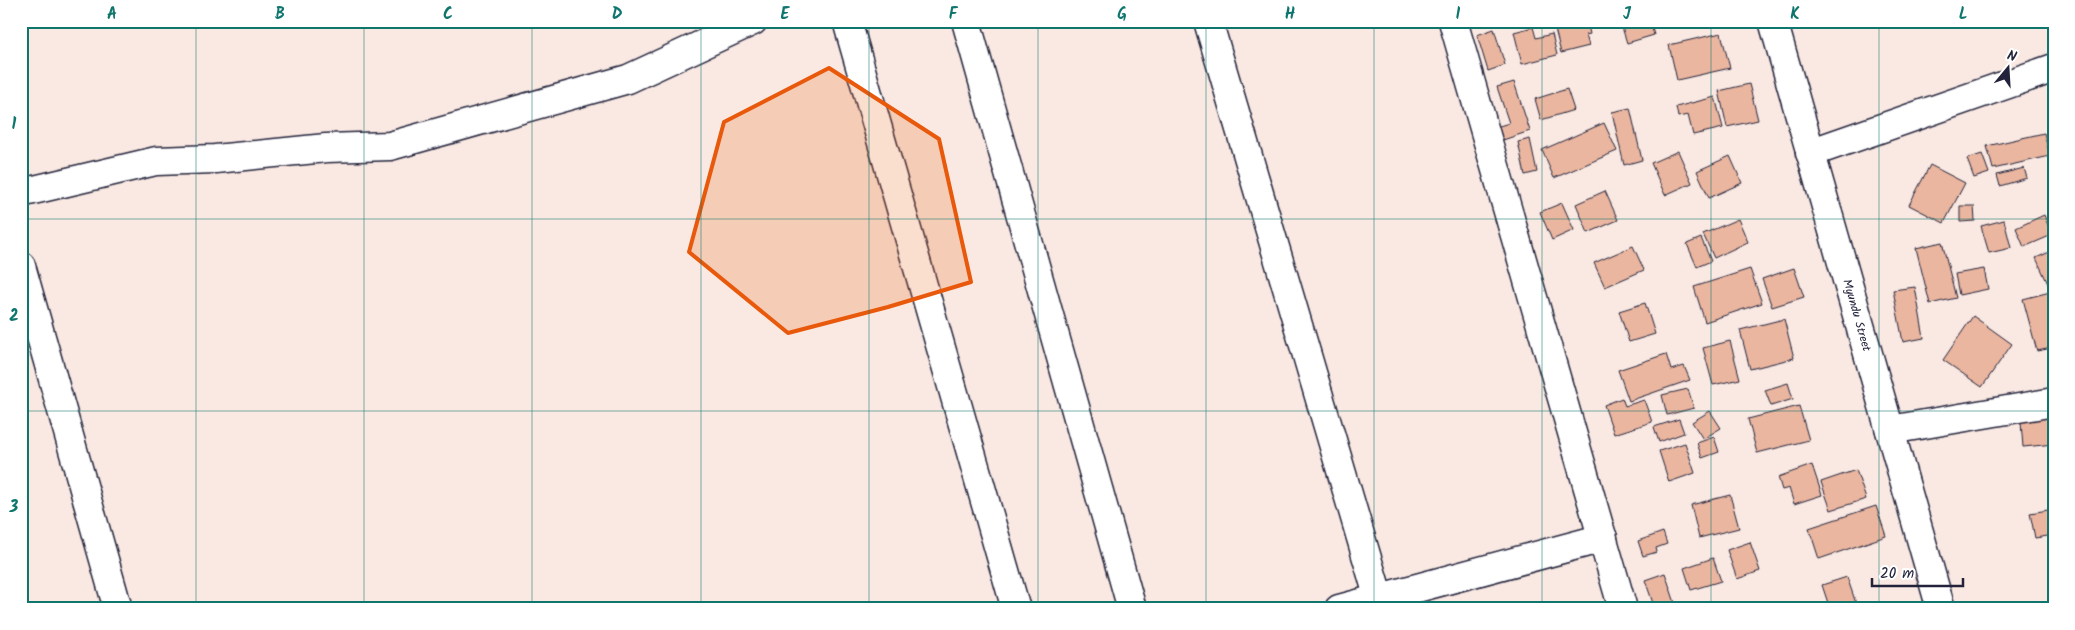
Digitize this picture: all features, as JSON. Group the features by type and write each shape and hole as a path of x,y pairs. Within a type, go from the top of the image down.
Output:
{"street":[{"path":"21,193 156,160 215,159 326,148 390,146 628,79 753,21"},
{"path":"847,21 1016,609"},
{"path":"966,21 1132,609"},
{"path":"1208,21 1380,604"},
{"path":"1453,21 1623,609"},
{"name":"Myundu Street","path":"1773,21 1941,609"},
{"path":"1810,153 2054,68"},
{"path":"21,266 118,609"},
{"path":"1890,430 2054,402"},
{"path":"1339,609 1380,604 1603,538"}],"highlighted area":[{"path":"829,68 939,139 971,282 888,307 788,333 689,252 724,122"}],"building":[{"path":"1569,21 1587,21 1590,34 1586,35 1589,46 1561,53 1554,25"},
{"path":"1620,21 1650,21 1654,35 1627,43"},
{"path":"1533,27 1536,38 1552,34 1557,55 1522,64 1514,32"},
{"path":"1494,29 1505,65 1488,71 1477,35"},
{"path":"1721,33 1730,68 1677,80 1669,45"},
{"path":"1514,82 1530,131 1500,141 1496,127 1509,123 1497,87"},
{"path":"1749,84 1758,120 1727,127 1719,91"},
{"path":"1567,89 1574,110 1541,120 1535,99"},
{"path":"1715,97 1723,128 1693,135 1688,115 1678,117 1676,107"},
{"path":"1630,108 1642,160 1624,165 1612,112"},
{"path":"1604,123 1617,151 1554,178 1542,150"},
{"path":"2044,133 2050,156 1993,169 1987,146"},
{"path":"1530,139 1537,172 1525,175 1518,142"},
{"path":"1678,151 1692,183 1665,195 1651,163"},
{"path":"1982,154 1989,173 1974,178 1967,159"},
{"path":"1730,156 1742,183 1709,198 1697,171"},
{"path":"1930,165 1965,183 1944,223 1909,205"},
{"path":"2024,168 2027,178 2000,186 1997,175"},
{"path":"1605,191 1618,220 1588,233 1576,204"},
{"path":"1562,203 1574,230 1552,240 1540,212"},
{"path":"1960,206 1974,206 1975,221 1960,222"},
{"path":"2044,215 2052,235 2024,247 2016,228"},
{"path":"1738,219 1748,242 1714,258 1703,234"},
{"path":"2004,220 2011,248 1989,253 1981,226"},
{"path":"1701,238 1711,261 1697,267 1687,244"},
{"path":"1942,242 1956,298 1930,304 1916,248"},
{"path":"1633,246 1644,270 1605,287 1594,263"},
{"path":"2054,250 2054,283 2049,286 2036,258"},
{"path":"1794,268 1804,297 1772,307 1762,279"},
{"path":"1750,269 1762,303 1705,322 1694,287"},
{"path":"1984,269 1988,289 1959,295 1955,274"},
{"path":"1915,287 1924,338 1903,342 1893,290"},
{"path":"2054,291 2054,355 2052,348 2037,351 2023,299"},
{"path":"1645,303 1655,334 1629,342 1619,311"},
{"path":"1973,316 2012,344 1982,387 1943,360"},
{"path":"1784,319 1794,358 1750,369 1740,330"},
{"path":"1730,341 1740,379 1713,385 1703,348"},
{"path":"1666,354 1671,370 1684,366 1690,380 1629,401 1618,370"},
{"path":"1788,383 1793,399 1771,406 1765,390"},
{"path":"1688,389 1694,408 1667,415 1662,395"},
{"path":"1622,398 1625,406 1644,400 1652,422 1614,434 1604,405"},
{"path":"1799,406 1809,440 1757,453 1748,419"},
{"path":"2054,407 2054,444 2023,447 2020,410"},
{"path":"1710,411 1721,428 1703,439 1692,422"},
{"path":"1679,419 1684,433 1659,442 1654,427"},
{"path":"1714,437 1719,452 1702,458 1697,443"},
{"path":"1685,443 1695,473 1669,482 1659,451"},
{"path":"1812,465 1822,495 1794,504 1789,488 1782,490 1778,477"},
{"path":"1856,470 1866,499 1831,510 1821,482"},
{"path":"1730,495 1739,528 1699,538 1691,505"},
{"path":"1876,506 1886,536 1819,559 1809,528"},
{"path":"2054,509 2054,535 2035,538 2030,513"},
{"path":"1663,532 1667,544 1656,548 1657,552 1643,556 1638,541"},
{"path":"1750,542 1760,571 1737,579 1727,550"},
{"path":"1713,558 1721,581 1691,590 1684,568"},
{"path":"1665,573 1676,606 1667,609 1655,609 1645,580"},
{"path":"1847,577 1858,609 1830,609 1822,585"}]}
